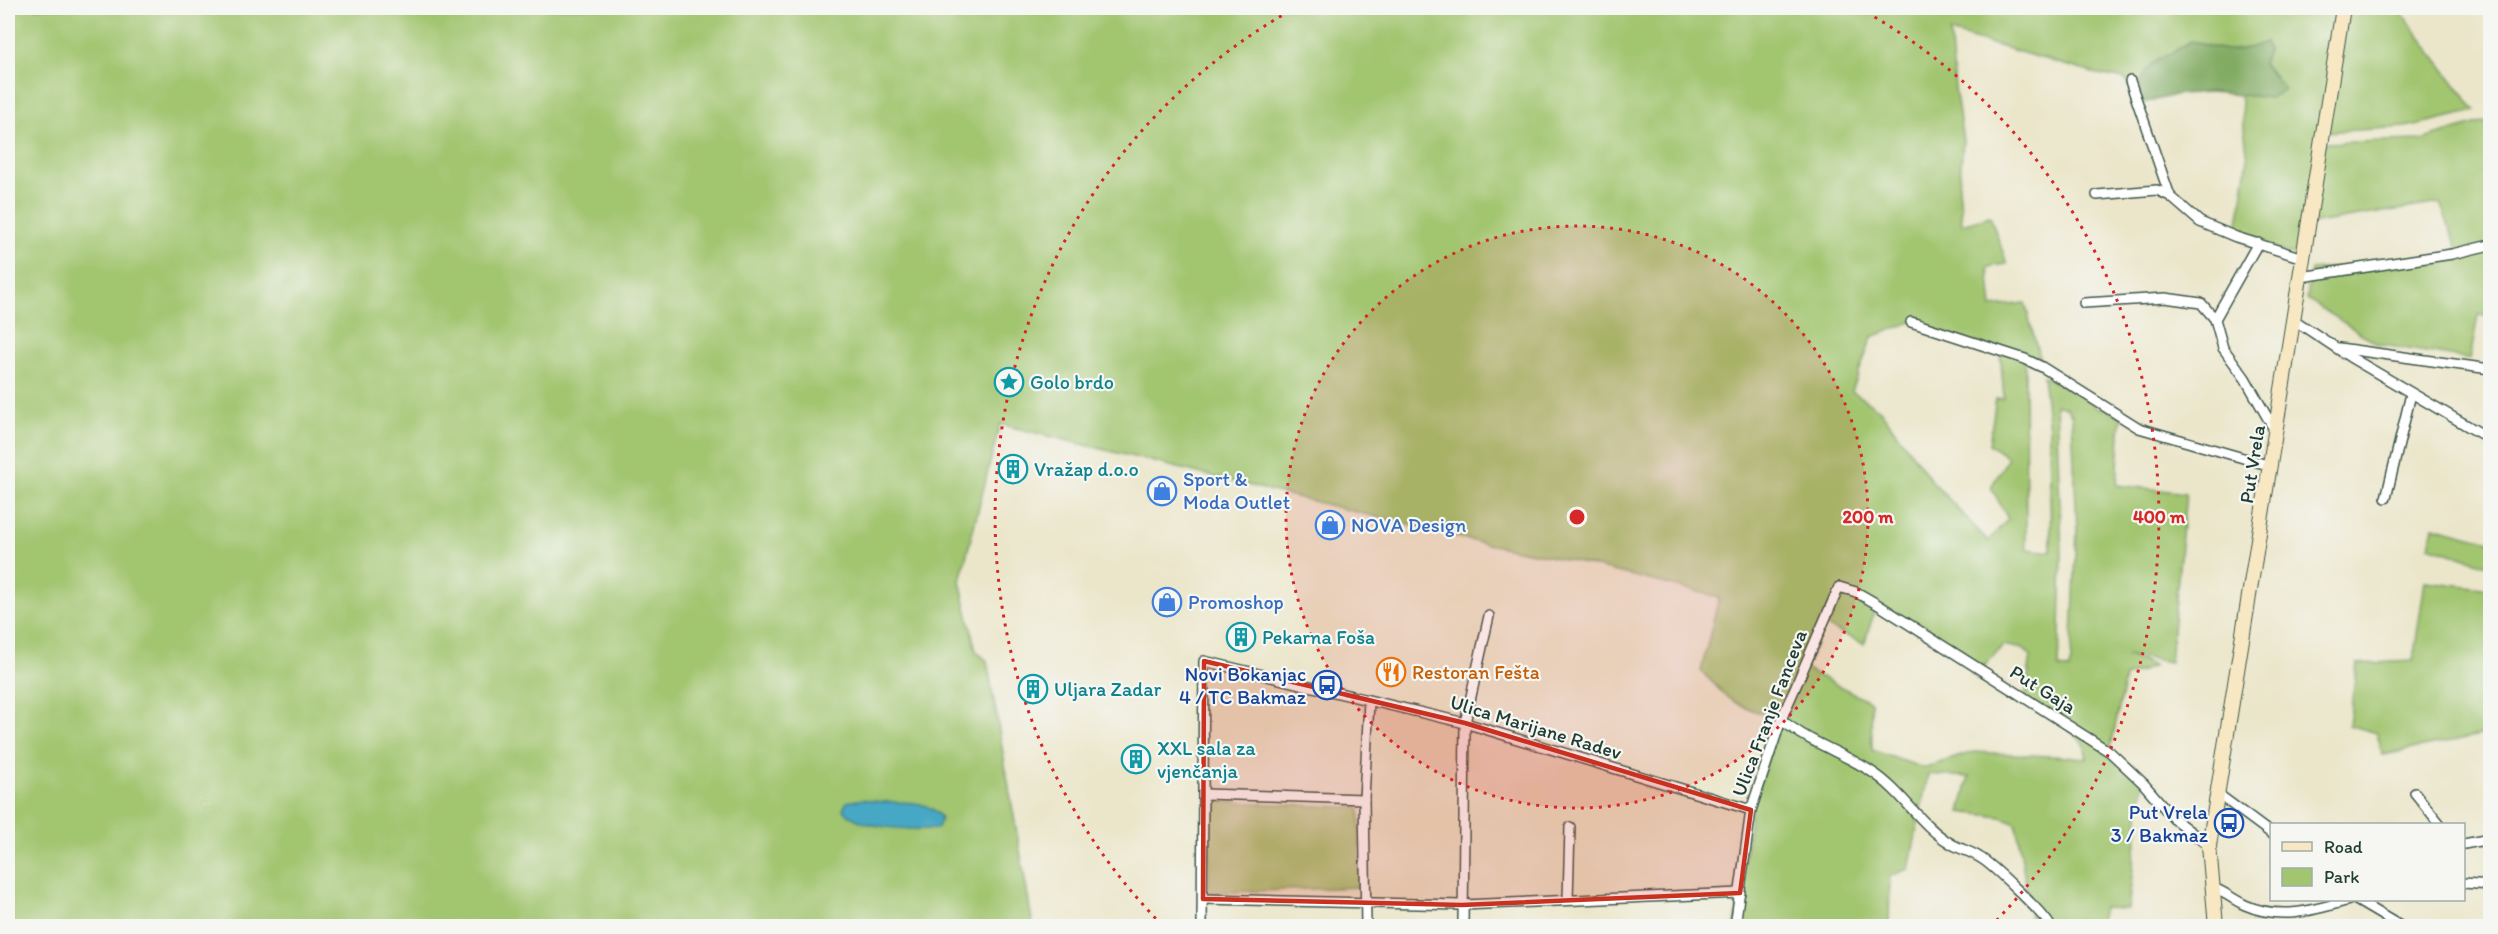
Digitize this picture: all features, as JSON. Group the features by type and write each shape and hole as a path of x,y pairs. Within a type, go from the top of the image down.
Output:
{"main road":[{"name":"Put Vrela","path":"2216,927 2210,846 2343,8"}],"street":[{"path":"2130,81 2170,196"},
{"path":"2097,195 2157,190 2170,196 2200,222 2236,237 2303,258"},
{"path":"2215,319 2258,243"},
{"path":"2301,277 2490,246"},
{"path":"2084,303 2166,298 2201,303 2215,319 2223,348 2245,378 2276,433"},
{"path":"2294,320 2410,394 2490,439"},
{"path":"1911,322 2025,359 2042,367 2139,428 2271,466"},
{"path":"2336,347 2490,369"},
{"path":"2385,498 2410,394"},
{"name":"Ulica Franje Fanceva","path":"1735,927 1751,810 1781,720 1839,586"},
{"name":"Put Gaja","path":"1839,586 1856,591 2109,752 2143,783 2174,819 2210,846"},
{"path":"1462,927 1465,723 1489,616"},
{"name":"Ulica Marijane Radev","path":"1204,794 1203,661 1465,723 1751,810"},
{"path":"1366,927 1364,799 1370,701"},
{"path":"1781,720 1814,742 1848,757 1875,774 1932,829 1950,843 1980,857 2009,881 2048,920 2050,927"},
{"path":"2415,793 2438,823"},
{"path":"1202,927 1204,794 1364,799"},
{"path":"2218,794 2270,833"},
{"path":"1568,900 1570,827"},
{"path":"2465,844 2490,839"},
{"path":"2465,883 2490,885"},
{"path":"2213,888 2225,892 2246,906 2283,915 2346,901"},
{"path":"1203,899 1462,905 1740,893"},
{"path":"2358,901 2400,927"}],"highlighted area":[{"path":"1204,661 1465,723 1751,810 1740,893 1462,905 1203,899"}],"green space":[{"path":"8,8 2398,8 2476,111 2406,127 2324,132 2322,143 2421,140 2485,121 2490,129 2490,315 2478,315 2470,359 2377,344 2307,299 2311,270 2460,255 2440,203 2309,224 2303,258 2236,237 2248,159 2240,94 2270,98 2275,76 2263,64 2268,50 2254,47 2227,51 2191,41 2172,54 2138,104 2125,79 2093,73 1950,32 1963,141 1959,186 1962,224 1990,216 2007,264 1988,267 1992,307 2025,303 2042,367 2025,360 2026,549 2051,552 2049,428 2043,376 2077,392 2099,409 2106,408 2121,417 2117,485 2186,493 2170,662 2126,655 2154,666 2125,677 2110,752 2143,783 2128,909 2103,908 2099,926 2030,926 2029,904 2016,823 2001,817 1960,812 1969,777 1928,774 1909,869 1890,876 1889,924 1880,926 1735,926 1751,810 1781,721 1728,698 1701,671 1719,597 1564,559 1482,543 1000,424 960,581 976,651 987,661 1033,926 8,926","holes":["1911,322 2000,351 2004,398 1996,399 1989,444 2008,458 1991,487 2008,519 1988,541 1931,480 1880,410 1852,391 1872,337","2056,404 2066,407 2072,416 2077,530 2069,670 2059,668 2062,555","1877,604 1981,670 2003,645 2023,649 2031,656 2025,699 2061,721 2084,744 2087,758 1974,752 1923,768 1872,750 1871,702 1805,669 1824,625 1864,644"]},
{"path":"2191,41 2228,50 2245,49 2265,42 2268,50 2263,64 2285,89 2270,98 2210,92 2180,94 2138,104 2139,90 2147,70 2160,59"},
{"path":"2433,526 2490,541 2490,566 2429,546"},
{"path":"2425,581 2490,589 2490,733 2383,755 2377,733 2349,725 2357,664 2413,661"},
{"path":"1210,801 1360,808 1359,887 1209,893"}],"water":[{"path":"863,799 916,803 926,806 934,810 941,818 938,828 901,829 873,825 850,816 843,809 847,802"}],"place":[{"name":"Golo brdo","path":"1009,382"},
{"name":"Vražap d.o.o","path":"1013,469"},
{"name":"Sport & Moda Outlet","path":"1162,491"},
{"name":"NOVA Design","path":"1330,525"},
{"name":"Promoshop","path":"1167,602"},
{"name":"Pekarna Foša","path":"1241,637"},
{"name":"Restoran Fešta","path":"1391,672"},
{"name":"Novi Bokanjac 4 / TC Bakmaz","path":"1327,685"},
{"name":"Uljara Zadar","path":"1033,689"},
{"name":"XXL sala za vjenčanja","path":"1136,759"},
{"name":"Put Vrela 3 / Bakmaz","path":"2229,823"}]}
